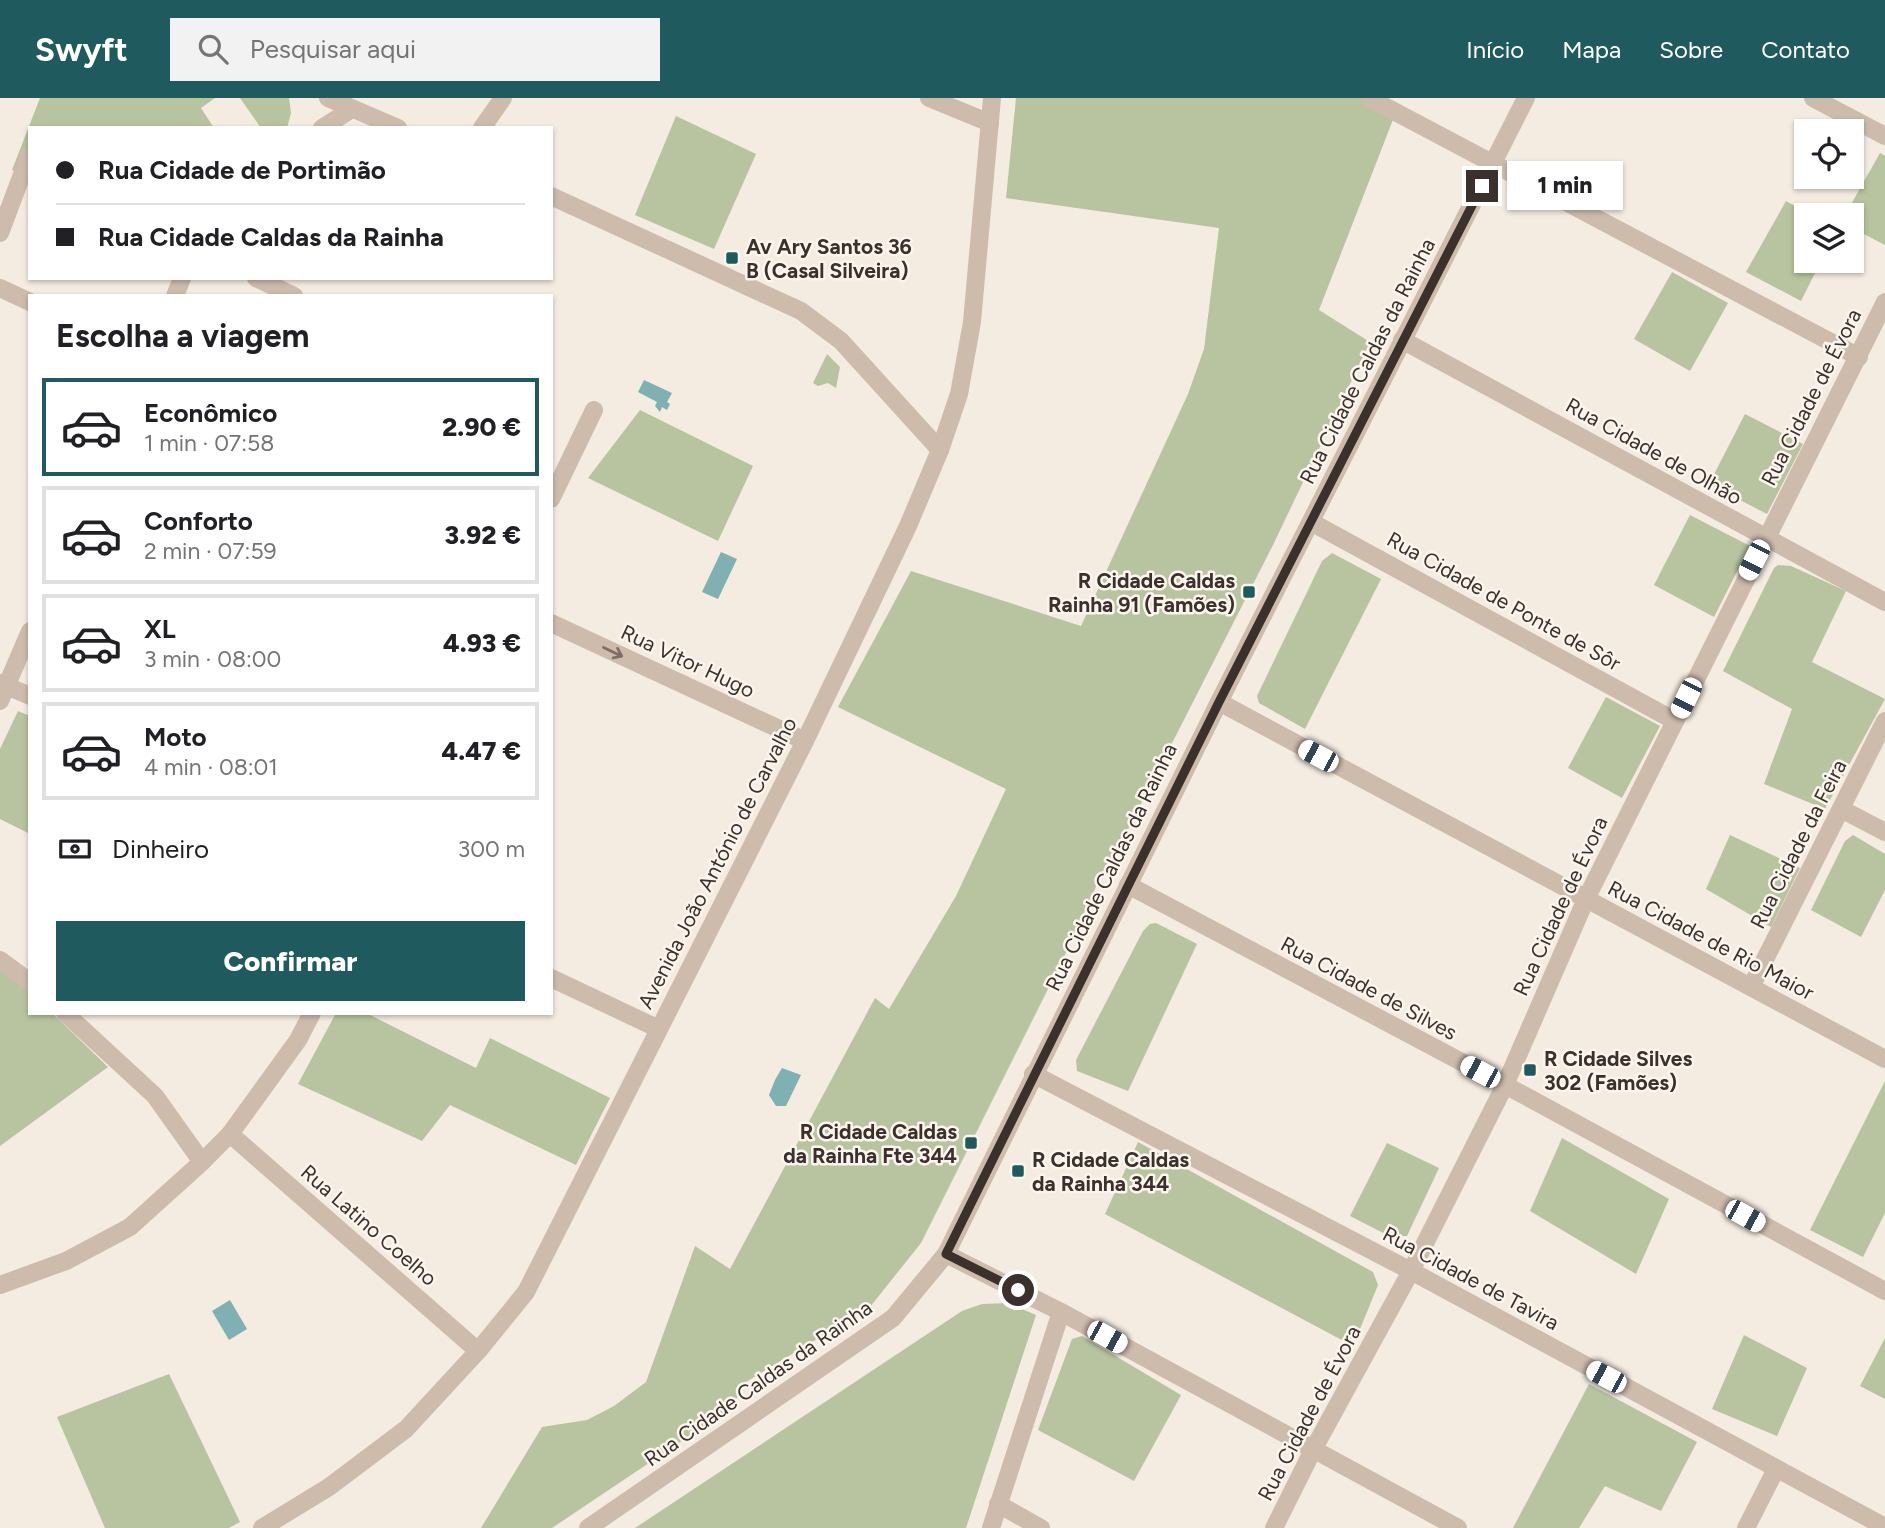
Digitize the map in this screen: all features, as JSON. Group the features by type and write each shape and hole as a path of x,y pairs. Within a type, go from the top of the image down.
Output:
{"street":[{"path":"328,98 393,126"},
{"path":"483,126 503,98"},
{"path":"929,98 989,123"},
{"name":"Avenida João António de Carvalho","path":"262,1528 329,1487 406,1429 478,1352 526,1292 805,741 908,527 940,450 959,394 972,322 992,98"},
{"path":"1369,98 1859,357"},
{"name":"Rua Cidade Caldas da Rainha","path":"588,1528 893,1318 946,1254 1219,702 1526,98"},
{"path":"1813,98 1885,136"},
{"path":"325,126 352,109"},
{"path":"0,233 28,159"},
{"path":"553,197 801,311 841,341 940,450"},
{"path":"260,280 290,294"},
{"path":"0,288 28,301"},
{"name":"Rua Cidade de Évora","path":"1273,1528 1312,1450 1411,1271 1505,1085 1586,899 1885,302"},
{"name":"Rua Cidade de Olhão","path":"1402,340 1885,602"},
{"path":"553,495 594,410"},
{"name":"Rua Cidade de Ponte de Sôr","path":"1311,522 1675,720"},
{"name":"Rua Vitor Hugo","path":"553,624 805,741"},
{"path":"28,635 2,690 28,696"},
{"name":"Rua Cidade de Rio Maior","path":"1219,702 1885,1059"},
{"name":"Rua Cidade da Feira","path":"1751,988 1885,721"},
{"path":"1841,808 1885,832"},
{"name":"Rua Cidade de Silves","path":"1128,885 1885,1291"},
{"path":"0,960 28,981"},
{"path":"553,979 659,1029"},
{"path":"67,1015 155,1096 202,1163"},
{"path":"0,1285 66,1261 131,1227 230,1134 298,1040 311,1015"},
{"name":"Rua Cidade de Tavira","path":"1033,1074 1411,1271 1885,1527"},
{"name":"Rua Latino Coelho","path":"230,1134 478,1352"},
{"path":"946,1254 1061,1312 1458,1528"},
{"path":"991,1528 1061,1312"},
{"path":"1746,1528 1776,1469"},
{"path":"998,1504 1041,1528"}],"green space":[{"path":"40,98 215,98 201,108 213,126 29,126"},
{"path":"240,98 289,98 291,113 288,126 260,126"},
{"path":"1016,98 1369,98 1396,112 1319,310 1370,342 1273,545 1111,863 1099,880 1063,959 921,1243 870,1307 746,1382 731,1408 552,1528 481,1528 542,1427 587,1420 614,1406 646,1382 695,1246 730,1269 875,998 889,1009 956,896 1006,789 838,707 911,571 1081,626 1188,394 1204,349 1219,228 1006,198"},
{"path":"676,116 756,154 714,249 635,215"},
{"path":"28,129 28,176 12,170"},
{"path":"1880,153 1885,156 1885,245 1864,234 1864,203 1852,203 1860,189 1864,189 1864,181"},
{"path":"1786,201 1794,205 1794,273 1815,273 1801,301 1746,272"},
{"path":"1672,272 1728,303 1690,371 1634,339"},
{"path":"827,354 840,367 836,388 828,383 818,386 813,383"},
{"path":"640,410 753,466 718,541 588,478"},
{"path":"1745,414 1803,444 1767,514 1709,484"},
{"path":"1690,515 1750,546 1714,617 1654,585"},
{"path":"1332,553 1381,579 1305,729 1259,703 1257,696 1322,561"},
{"path":"1778,565 1791,566 1846,591 1812,662 1885,699 1825,809 1764,784 1792,709 1723,671 1774,568"},
{"path":"1606,697 1660,726 1622,798 1568,768"},
{"path":"18,711 28,715 28,833 0,819 0,749"},
{"path":"1730,835 1800,868 1771,927 1706,889"},
{"path":"1853,835 1885,854 1885,890 1861,937 1811,910 1845,841"},
{"path":"1156,923 1197,944 1128,1091 1077,1071 1076,1060 1143,931 1150,924"},
{"path":"0,967 28,990 28,1015 54,1015 108,1067 0,1146"},
{"path":"335,1015 370,1015 476,1068 490,1038 610,1098 576,1165 450,1105 422,1141 298,1084"},
{"path":"1885,1081 1885,1213 1863,1257 1810,1230"},
{"path":"1562,1138 1669,1199 1636,1274 1530,1211"},
{"path":"1138,1142 1373,1272 1378,1285 1353,1346 1105,1214"},
{"path":"1387,1143 1439,1168 1407,1236 1389,1236 1350,1216"},
{"path":"1008,1303 1036,1315 966,1528 635,1528 962,1311 982,1304"},
{"path":"1744,1335 1807,1368 1777,1436 1712,1409"},
{"path":"1082,1336 1181,1395 1134,1481 1038,1430 1072,1339"},
{"path":"1885,1338 1885,1399 1860,1386"},
{"path":"169,1374 240,1522 229,1528 105,1528 57,1417"},
{"path":"1589,1384 1697,1442 1661,1511 1605,1486 1579,1528 1513,1528"}],"water":[{"path":"644,380 672,393 667,402 670,404 667,410 662,407 660,412 655,406 657,402 638,392"},
{"path":"721,552 737,559 718,599 702,592"},
{"path":"782,1068 801,1075 786,1106 776,1106 769,1095"},
{"path":"230,1300 247,1329 229,1340 212,1311"}],"place":[{"name":"Av Ary Santos 36 B (Casal Silveira)","path":"732,258"},
{"name":"R Cidade Caldas Rainha 91 (Famões)","path":"1249,592"},
{"name":"R Cidade Silves 302 (Famões)","path":"1530,1070"},
{"name":"R Cidade Caldas da Rainha Fte 344","path":"971,1143"},
{"name":"R Cidade Caldas da Rainha 344","path":"1018,1171"}],"route":[{"path":"1018,1290 946,1254 1219,702 1482,186"}]}
